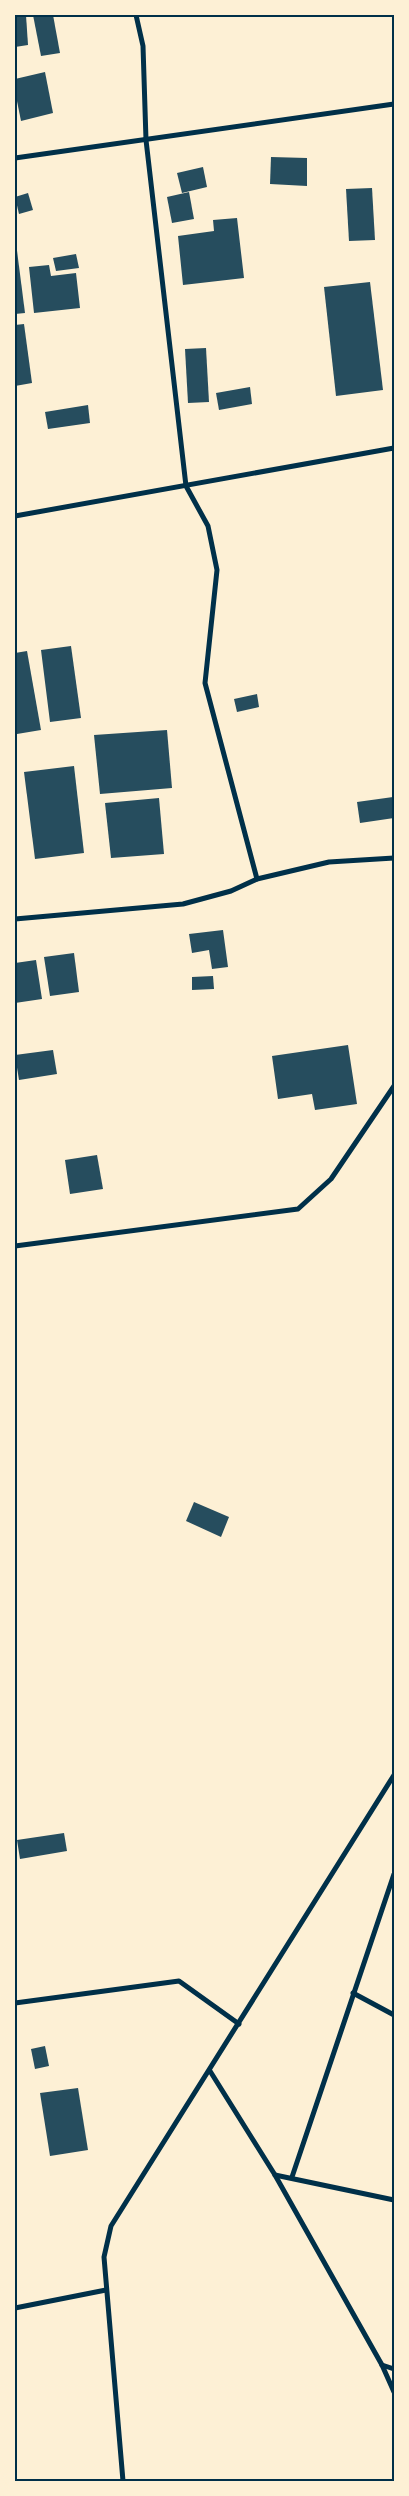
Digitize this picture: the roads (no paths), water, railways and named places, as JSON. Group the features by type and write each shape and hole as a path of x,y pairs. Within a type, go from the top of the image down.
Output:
{"street":[{"path":"136,15 143,46 146,140 186,486 208,526 216,570 205,683 257,879"},
{"path":"15,158 394,104"},
{"path":"15,516 394,448"},
{"path":"15,919 183,904 231,891 257,879 329,862 394,858"},
{"path":"15,1246 298,1209 331,1178 394,1086"},
{"path":"124,2481 104,2257 111,2226 394,1775"},
{"path":"292,2177 394,1874"},
{"path":"15,2002 179,1981 239,2024"},
{"path":"353,1993 394,2015"},
{"path":"210,2071 275,2175 382,2365 394,2392"},
{"path":"275,2175 292,2177 394,2200"},
{"path":"15,2308 106,2290"},
{"path":"382,2365 394,2369"}]}
